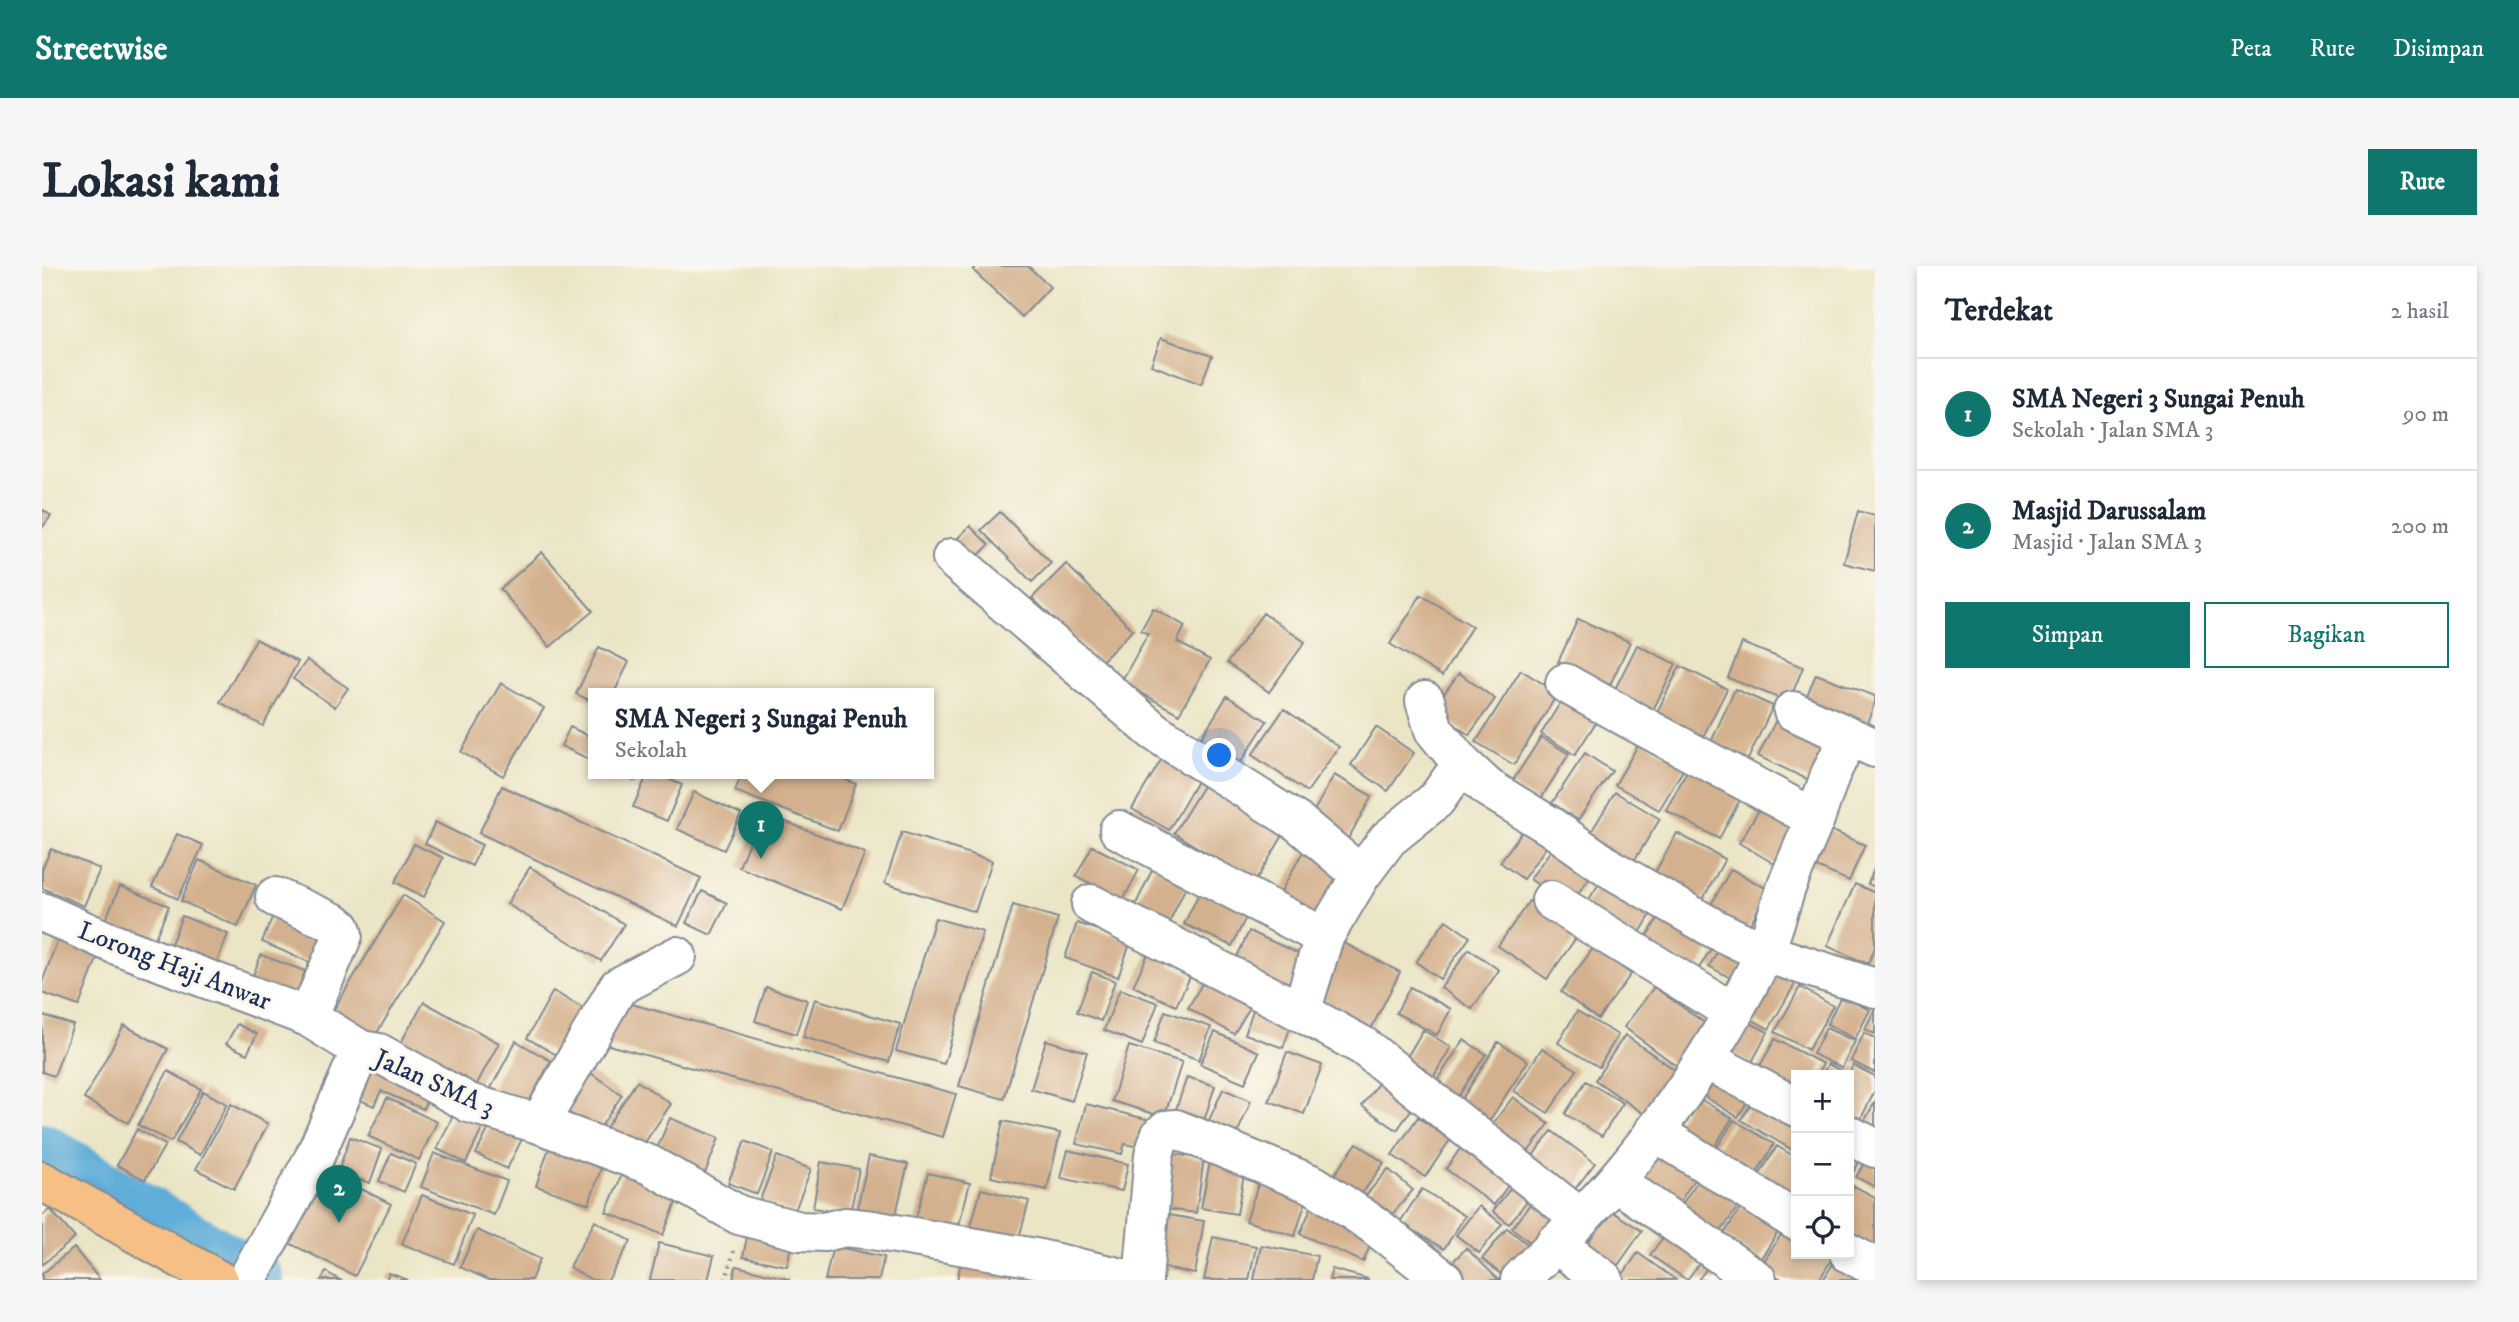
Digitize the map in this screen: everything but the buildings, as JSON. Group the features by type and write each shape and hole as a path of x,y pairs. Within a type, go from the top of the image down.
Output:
{"main road":[{"path":"42,1181 219,1280"}],"street":[{"path":"952,558 1155,732 1299,823 1360,874"},
{"path":"1565,683 1651,733 1815,818"},
{"path":"1425,702 1434,730 1462,764 1488,788 1550,826 1611,869 1715,929 1765,953 1875,988"},
{"path":"1520,1280 1615,1181 1654,1131 1734,1013 1765,953 1787,885 1830,775 1862,742 1793,711"},
{"path":"1301,1012 1324,937 1360,874 1388,839 1436,800 1462,764"},
{"path":"1119,830 1324,937"},
{"path":"275,897 335,923 341,928 343,935 308,1017"},
{"path":"1552,900 1734,1013"},
{"path":"1091,904 1363,1046 1567,1230 1604,1280"},
{"name":"Lorong Haji Anwar","path":"42,912 127,949 308,1017 361,1051"},
{"path":"539,1124 618,987 677,956"},
{"name":"Jalan SMA 3","path":"253,1270 314,1158 361,1051 379,1053 469,1102 539,1124 650,1166 739,1215 800,1231 824,1231 845,1227 873,1230 1035,1258 1131,1280"},
{"path":"1705,1059 1791,1104"},
{"path":"1143,1280 1154,1155 1160,1136 1166,1130 1176,1129 1314,1185 1374,1226 1444,1280"},
{"path":"1654,1131 1791,1218"},
{"path":"1854,1138 1875,1148"},
{"path":"1615,1181 1757,1280"},
{"path":"1854,1256 1875,1267"}],"waterway":[{"path":"42,1153 254,1280"}],"place":[{"name":"SMA Negeri 3 Sungai Penuh","path":"761,859"},
{"name":"Masjid Darussalam","path":"339,1223"}]}
